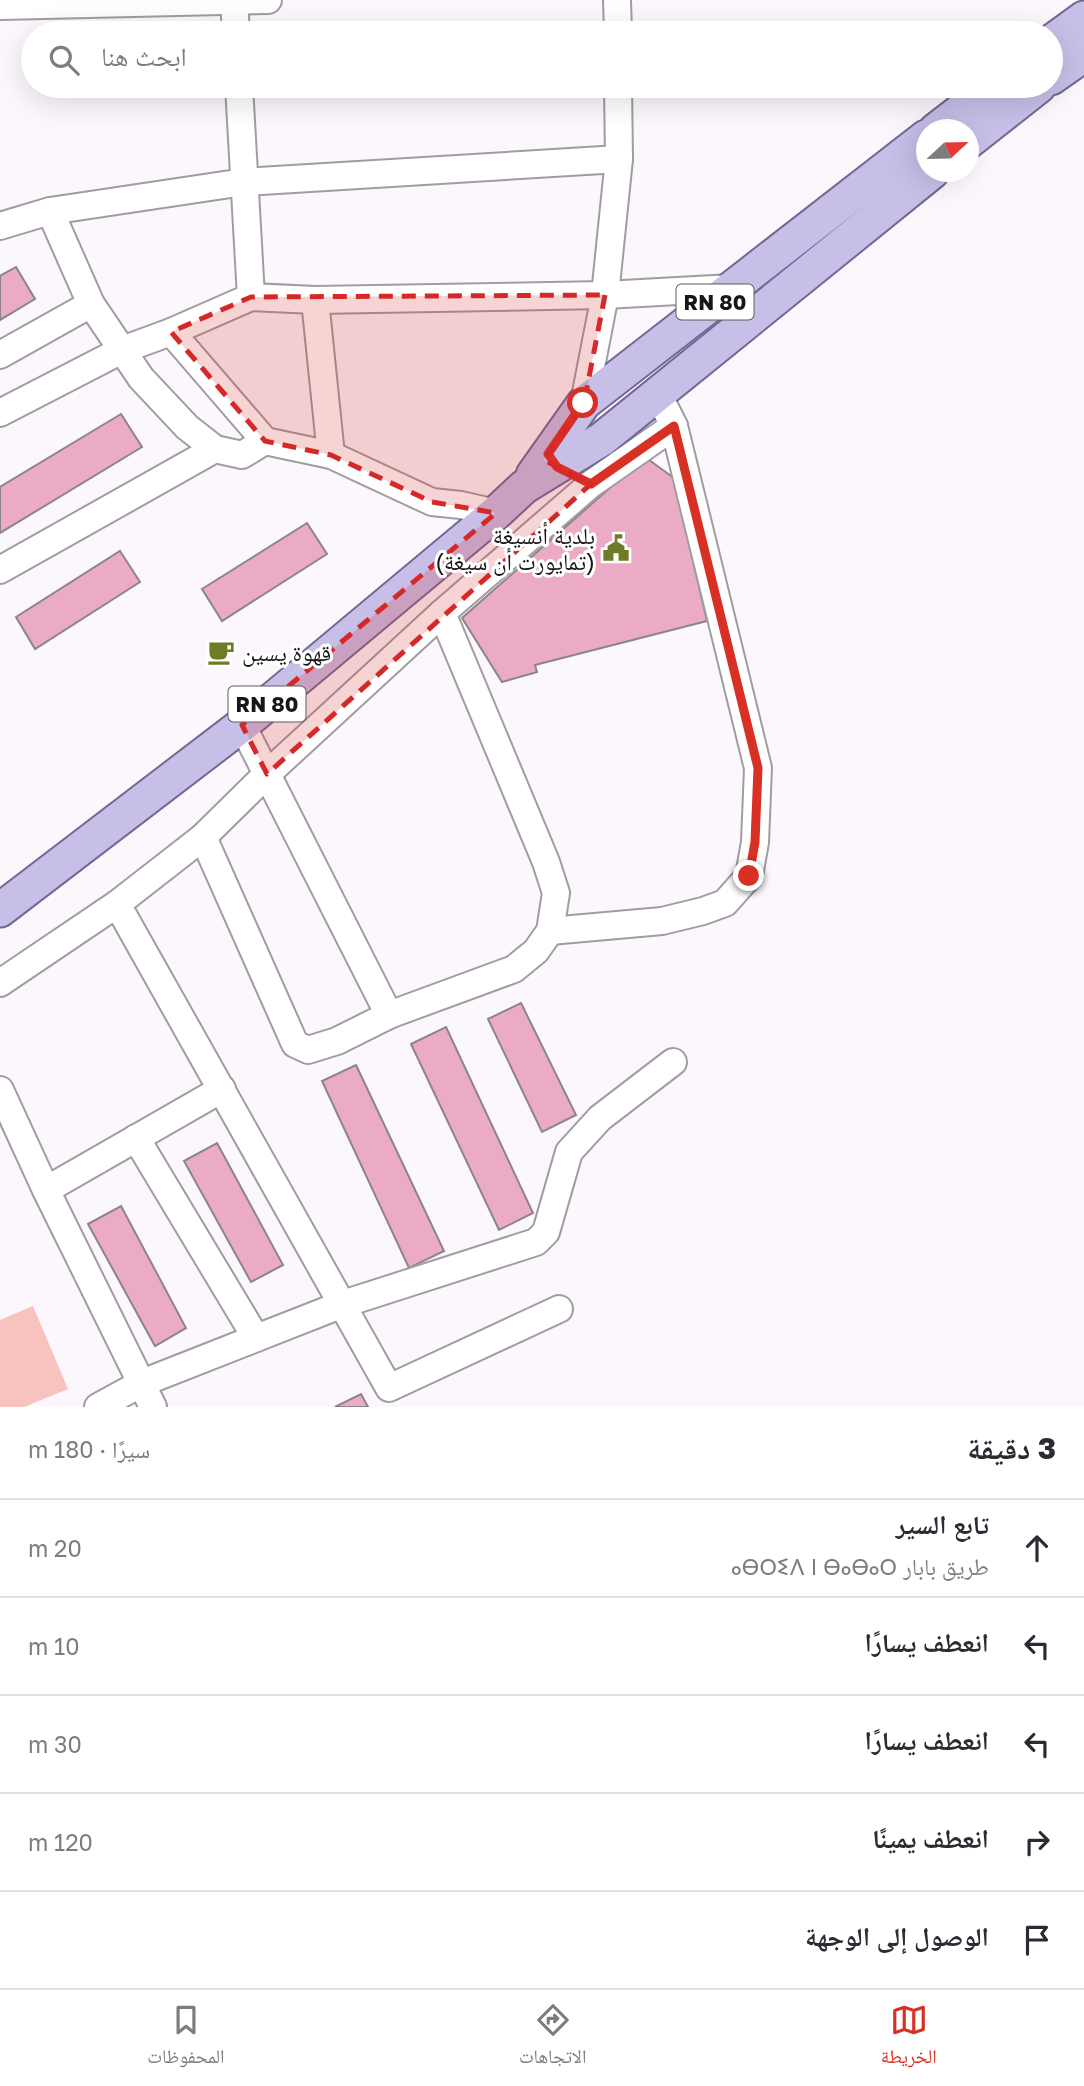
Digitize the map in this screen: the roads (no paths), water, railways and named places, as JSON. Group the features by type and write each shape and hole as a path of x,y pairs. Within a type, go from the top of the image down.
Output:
{"main road":[{"path":"1063,33 1084,18"},
{"path":"1063,70 1084,55"},
{"path":"950,119 977,98"},
{"path":"979,133 1024,98"},
{"name":"RN 80","path":"0,910 242,725 496,513 553,460 583,403 916,145"},
{"name":"RN 80","path":"553,460 602,439 920,182"}],"street":[{"path":"234,0 235,21"},
{"path":"0,6 268,0"},
{"path":"617,0 618,21"},
{"path":"240,98 251,297"},
{"path":"583,403 605,295 619,159 618,98"},
{"path":"0,226 50,211 244,182 619,159"},
{"path":"50,211 91,304 141,378 187,427 215,449 242,455 265,442"},
{"path":"0,413 122,350 251,297 316,300 605,295 732,288"},
{"path":"316,300 331,454"},
{"path":"0,355 91,304"},
{"path":"171,332 265,442 331,454 432,502 496,513"},
{"path":"550,931 662,921 703,911 725,903 749,876 755,842 758,768 674,426 658,394"},
{"path":"0,983 117,904 202,837 442,613 591,484 674,426"},
{"path":"0,570 215,449"},
{"path":"553,460 591,484"},
{"path":"202,837 295,1044 308,1050 337,1041 389,1015 514,969 536,951 550,931 556,893 546,862 442,613"},
{"path":"242,725 389,1015"},
{"path":"117,904 389,1388 559,1309"},
{"path":"98,1407 147,1395 256,1338 343,1304 536,1242 546,1232 569,1152 600,1118 673,1062"},
{"path":"46,1190 222,1089"},
{"path":"0,1090 147,1395"},
{"path":"136,1138 256,1338"}],"place":[{"name":"بلدية أنسيغة (تمايورت أن سيغة)","path":"616,548"},
{"name":"قهوة يسين","path":"221,652"}]}
